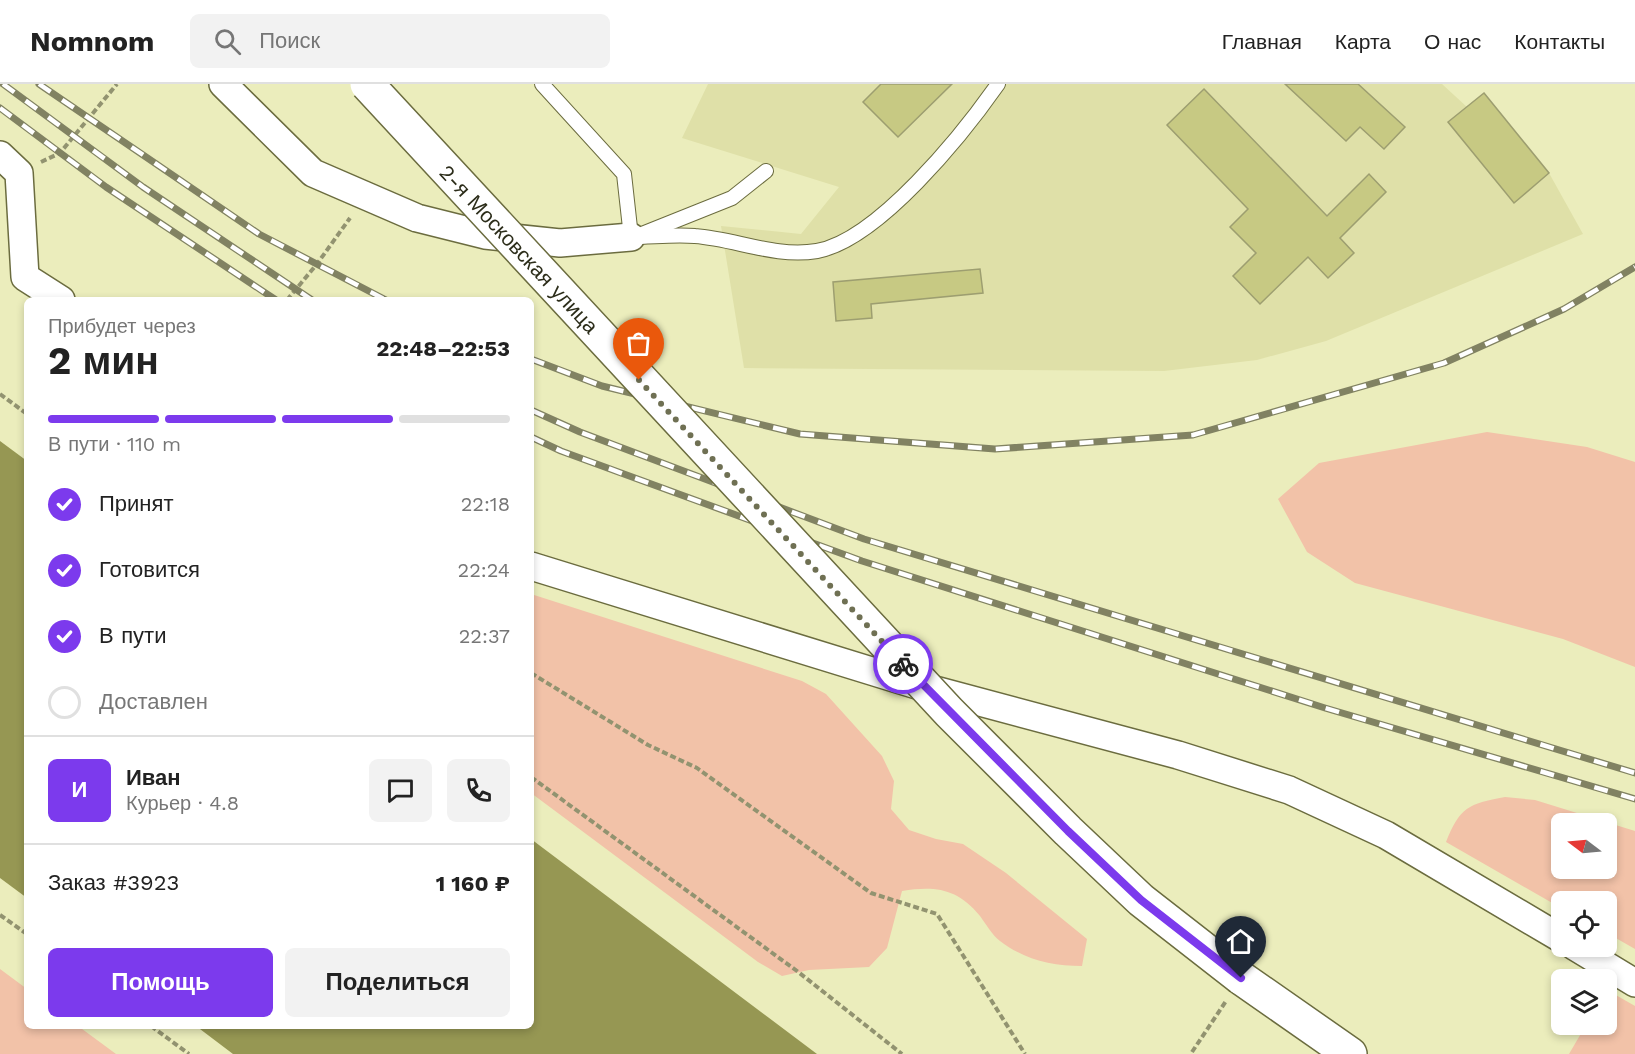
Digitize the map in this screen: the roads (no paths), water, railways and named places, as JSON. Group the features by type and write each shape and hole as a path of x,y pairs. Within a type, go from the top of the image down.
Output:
{"main road":[{"name":"2-я Московская улица","path":"367,84 949,712 1068,831 1141,900 1241,978 1350,1054"}],"street":[{"path":"223,84 313,173 417,218 485,236 560,243 632,237"},
{"path":"9,164 25,278 56,297"},
{"path":"534,567 920,686 1178,755 1289,790 1386,835 1551,932"},
{"path":"1592,957 1635,983"}],"lane":[{"path":"542,84 624,174 632,237"},
{"path":"632,237 695,236 766,250 816,251 848,241 874,223 965,130 998,84"},
{"path":"632,237 732,198 766,171"}],"railway":[{"path":"3,84 143,187 308,297"},
{"path":"39,84 259,234 380,297"},
{"path":"0,108 106,187 271,297"},
{"path":"534,360 602,386 800,434 995,449 1193,435 1444,363 1564,309 1635,267"},
{"path":"534,411 580,432 864,539 1635,773"},
{"path":"534,438 561,451 862,561 1325,708 1635,799"}]}
